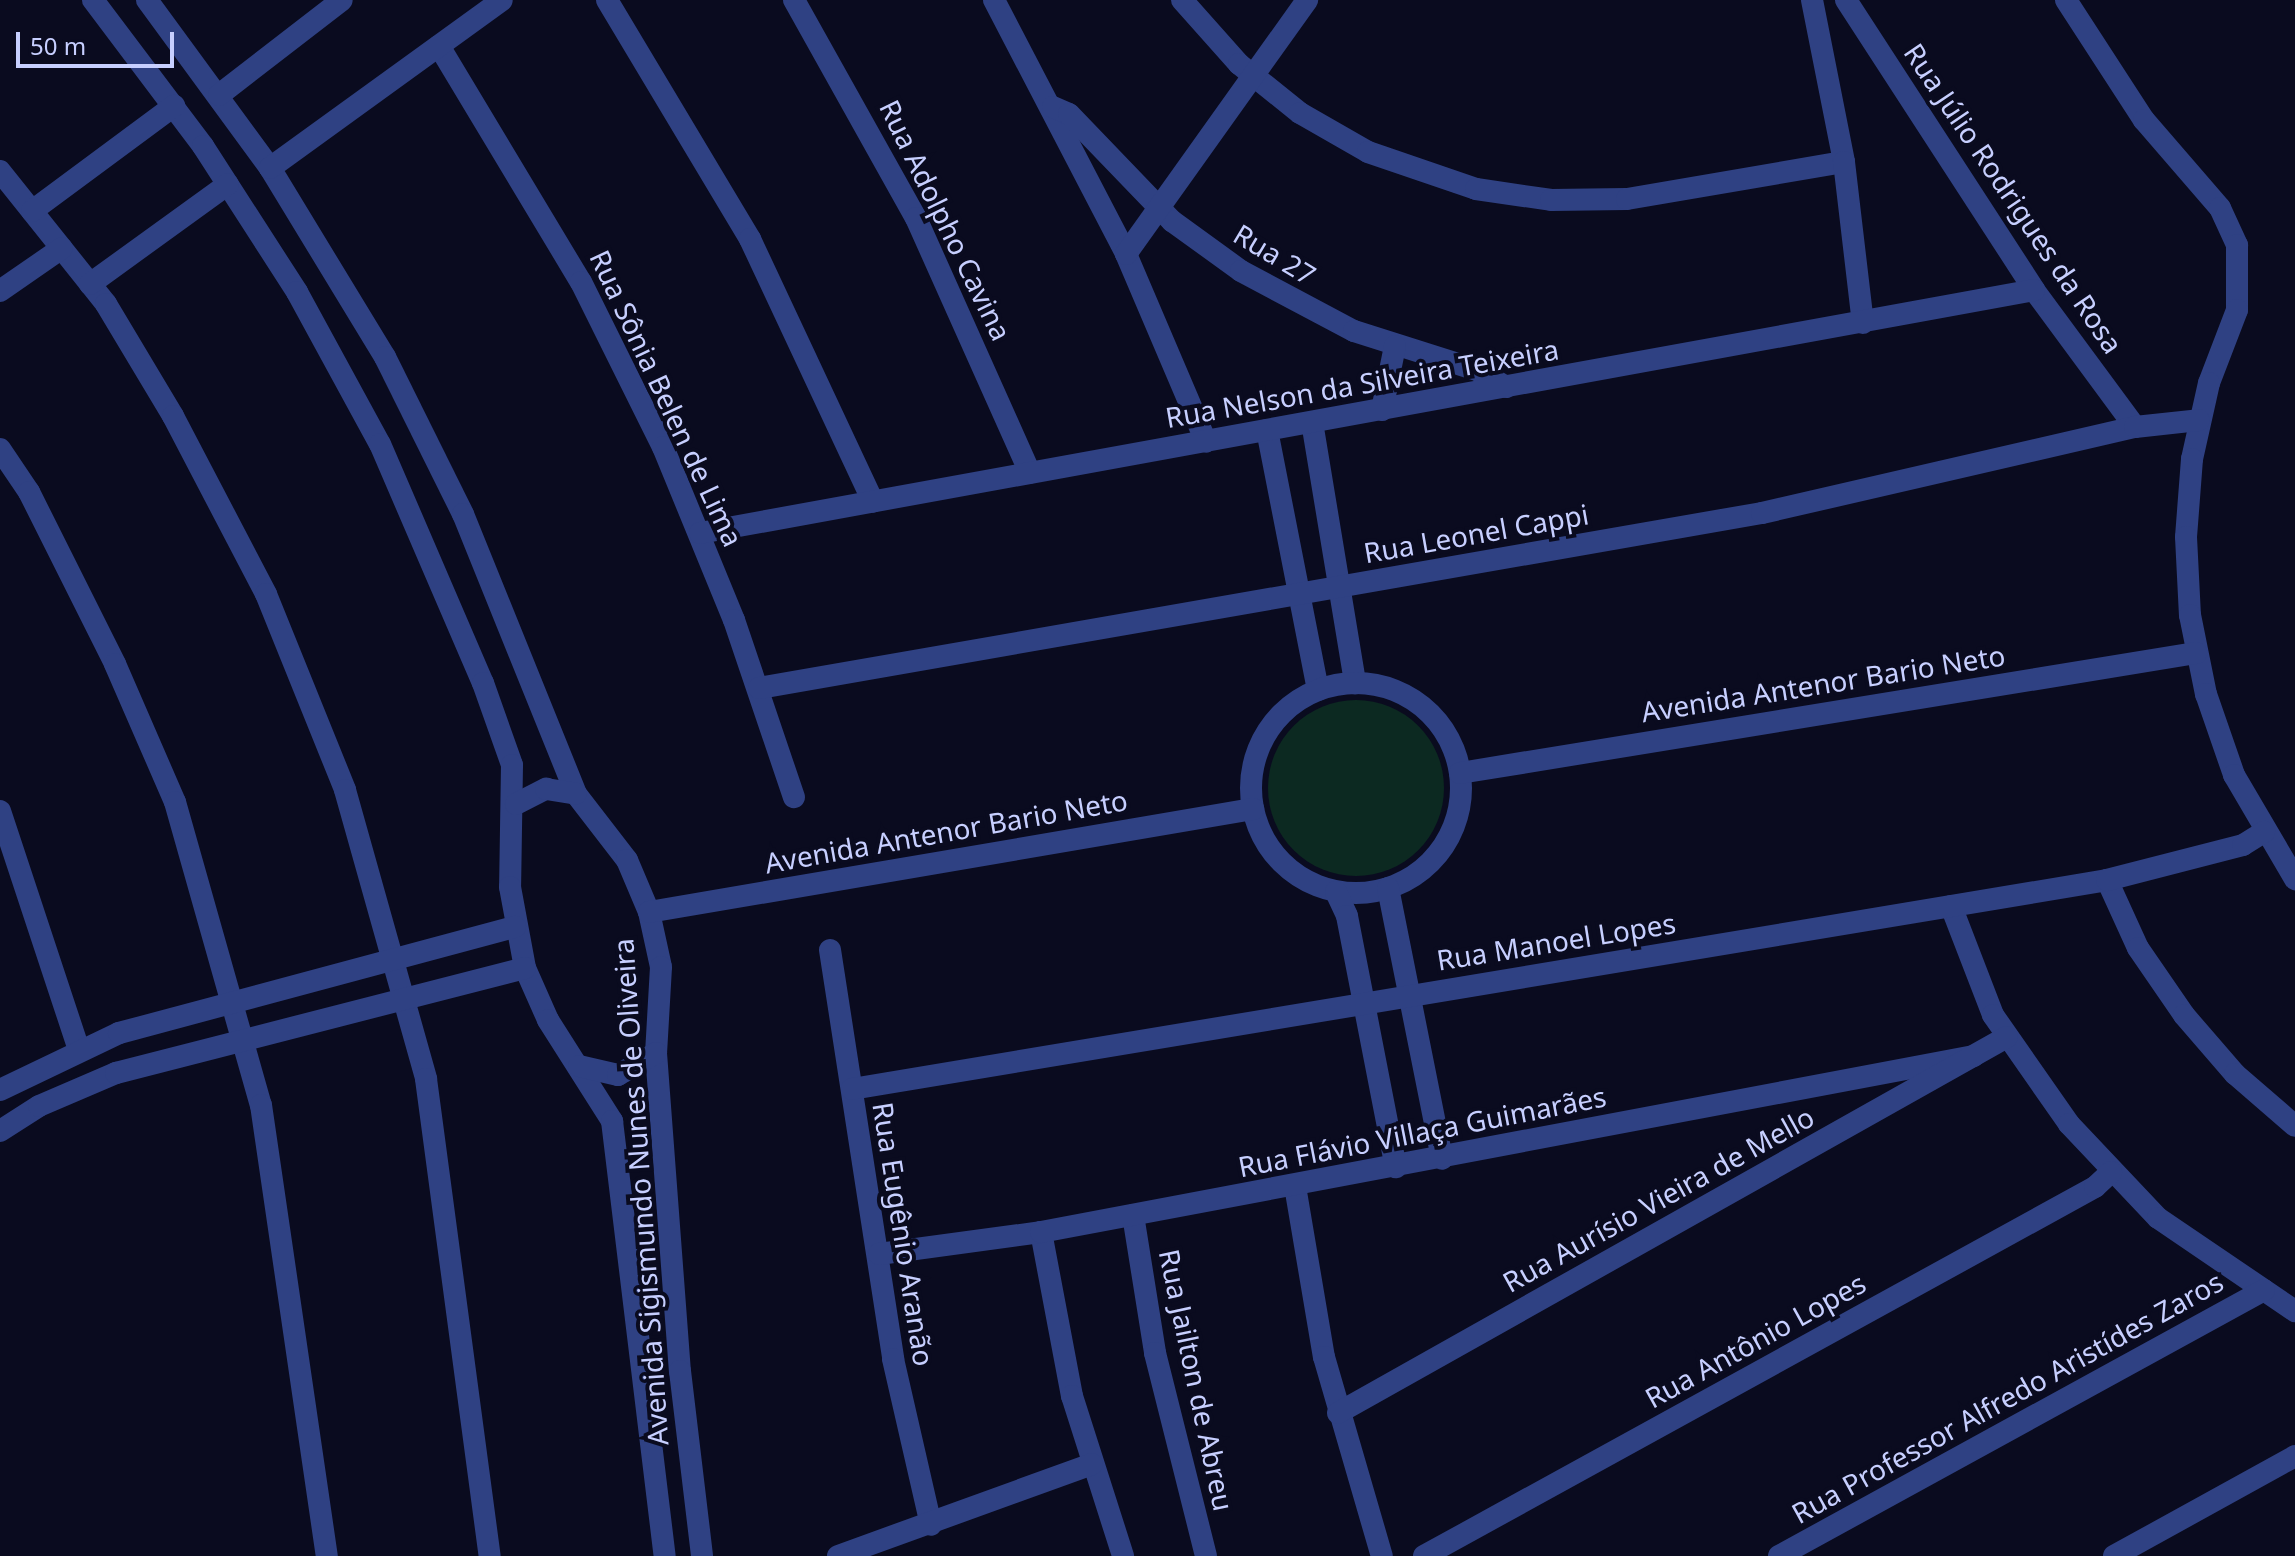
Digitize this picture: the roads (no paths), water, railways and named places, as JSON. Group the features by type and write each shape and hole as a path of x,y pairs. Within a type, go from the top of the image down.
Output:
{"street":[{"name":"Avenida Sigismundo Nunes de Oliveira","path":"93,0 174,106 228,184 339,368 417,523 493,710 512,765 516,804 509,859 515,927 525,968 548,1020 612,1121 665,1556"},
{"name":"Avenida Sigismundo Nunes de Oliveira","path":"147,0 270,168 341,281 425,435 498,594 576,794 627,860 649,912 661,982 656,1053 684,1425 702,1556"},
{"path":"219,95 342,0"},
{"path":"270,168 502,0"},
{"path":"607,0 750,239 873,502"},
{"name":"Rua Adolpho Cavina","path":"794,0 916,218 1030,473"},
{"path":"994,0 1053,107 1126,254 1206,442"},
{"path":"1182,0 1253,76 1300,113 1368,152 1439,179 1514,196 1627,199 1844,162"},
{"path":"1126,254 1307,0"},
{"path":"1812,0 1844,162 1863,323"},
{"name":"Rua Júlio Rodrigues da Rosa","path":"1846,0 2034,290 2135,427"},
{"path":"2066,0 2144,120 2220,208 2237,245 2237,310 2199,420 2186,537 2196,653 2219,735 2264,832 2295,879"},
{"name":"Rua Sônia Belen de Lima","path":"439,46 581,282 700,533 759,688 794,797"},
{"path":"32,211 174,106"},
{"name":"Rua 27","path":"1053,107 1069,114 1158,208 1277,293 1395,346 1477,370 1506,387"},
{"path":"0,171 90,284 173,416 266,594 345,790 426,1079 490,1556"},
{"path":"90,284 228,184"},
{"path":"0,291 62,248"},
{"name":"Rua Nelson da Silveira Teixeira","path":"700,533 2034,290"},
{"path":"1382,410 1395,346"},
{"name":"Rua Leonel Cappi","path":"759,688 1762,513 2135,427 2199,420"},
{"path":"1312,422 1355,683"},
{"path":"1267,430 1318,690"},
{"path":"0,449 29,492 115,664 175,802 261,1105 327,1556"},
{"name":"Avenida Antenor Bario Neto","path":"1460,773 2196,653"},
{"path":"1355,683 1392,689 1425,708 1448,737 1460,773 1458,810 1444,845 1420,872 1388,888 1336,892 1283,863 1266,842 1253,809 1252,773 1263,739 1287,709 1318,690 1355,683"},
{"path":"516,804 546,789 576,794"},
{"name":"Avenida Antenor Bario Neto","path":"649,912 1253,809"},
{"path":"0,811 79,1050"},
{"name":"Rua Manoel Lopes","path":"852,1089 2107,880 2243,845 2264,832"},
{"path":"2107,880 2138,948 2184,1015 2235,1074 2295,1126"},
{"path":"1388,888 1442,1159"},
{"path":"1336,892 1365,1004 1396,1167"},
{"path":"1951,906 1967,959 2007,1037 2111,1172 2158,1218 2295,1311"},
{"path":"0,1090 79,1050 232,1003 515,927"},
{"name":"Rua Eugênio Aranão","path":"830,950 903,1414 931,1525"},
{"path":"0,1131 39,1106 116,1073 525,968"},
{"name":"Rua Aurísio Vieira de Mello","path":"1338,1413 2007,1037"},
{"path":"579,1066 618,1075 656,1053"},
{"name":"Rua Flávio Villaça Guimarães","path":"879,1254 1041,1232 1442,1159 1974,1056"},
{"name":"Rua Antônio Lopes","path":"1424,1556 2095,1187 2111,1172"},
{"path":"1295,1186 1338,1413 1382,1556"},
{"name":"Rua Jailton de Abreu","path":"1133,1215 1158,1366 1206,1556"},
{"path":"1041,1232 1059,1341 1092,1464 1123,1556"},
{"name":"Rua Professor Alfredo Aristídes Zaros","path":"1779,1556 2264,1290"},
{"path":"2114,1556 2295,1456"},
{"path":"838,1556 931,1525 1092,1464"}]}
